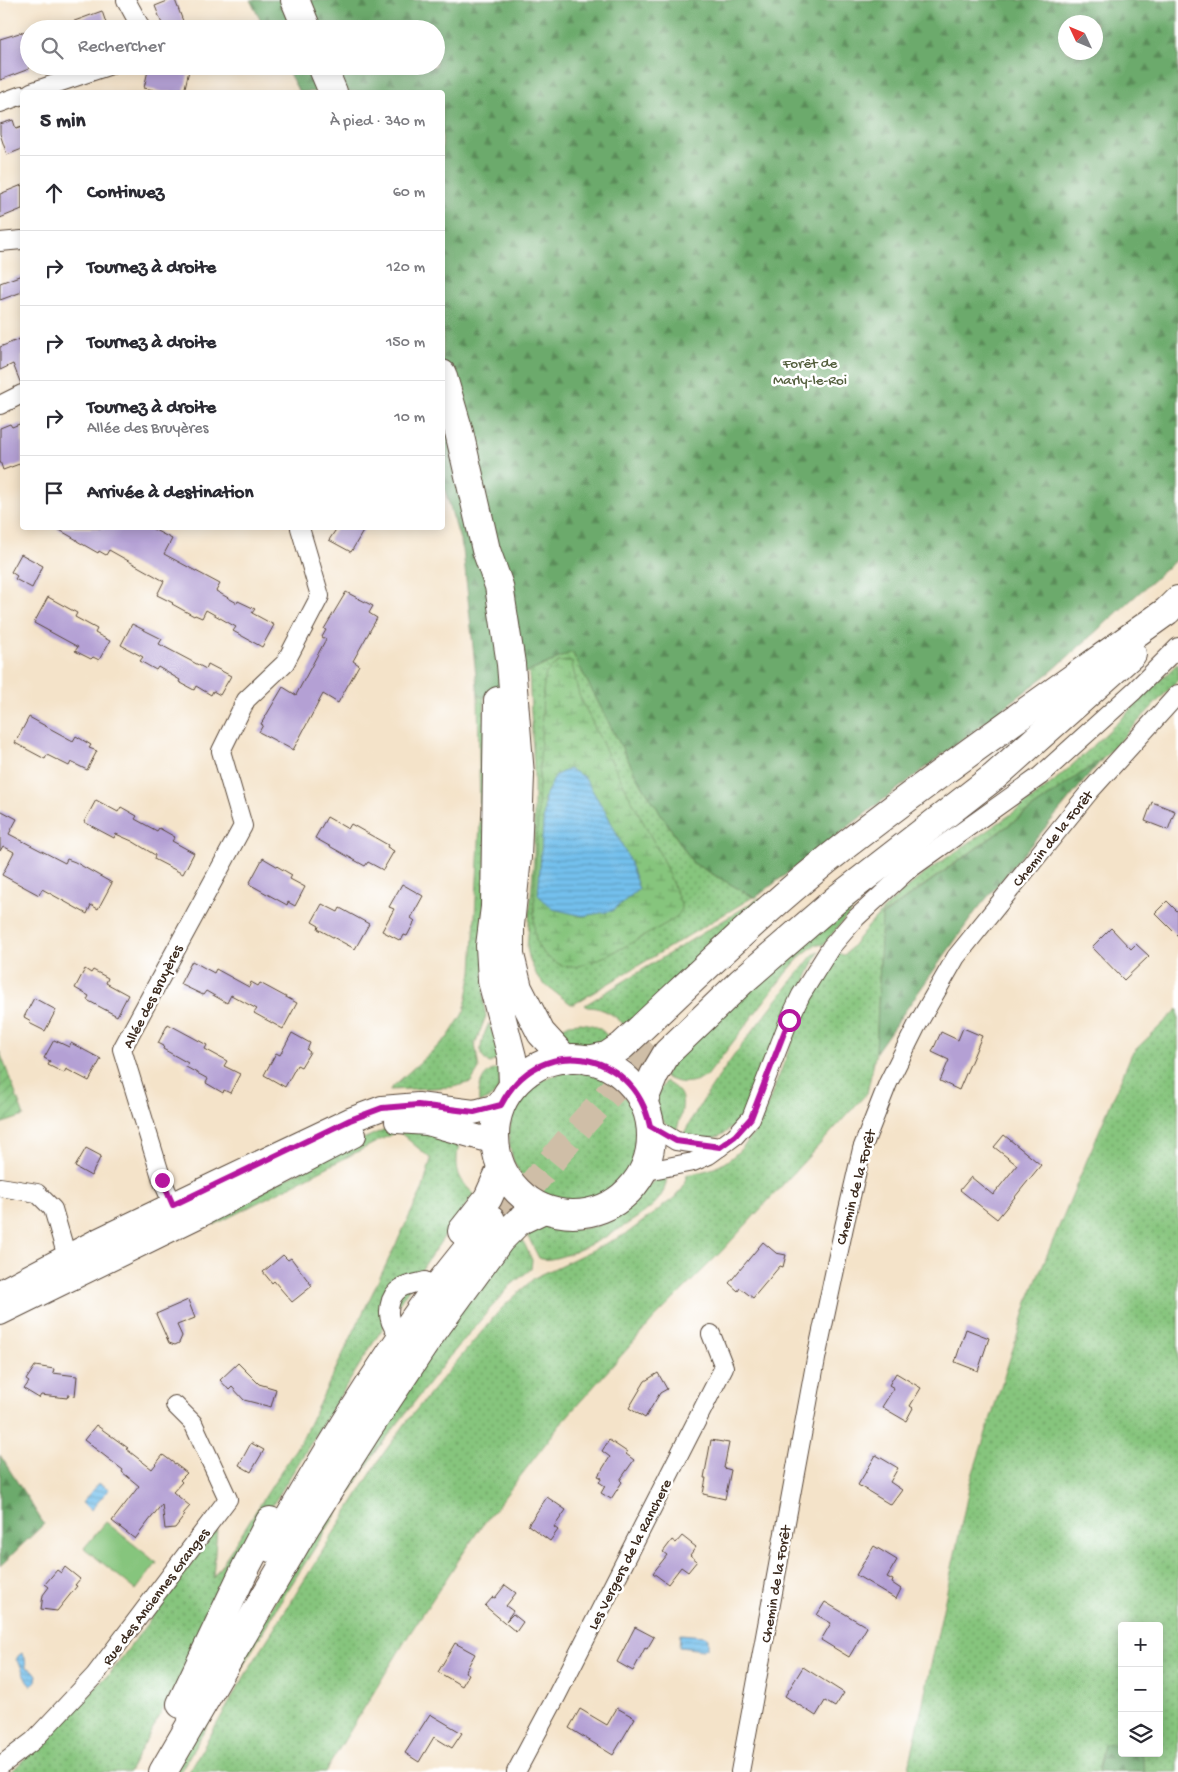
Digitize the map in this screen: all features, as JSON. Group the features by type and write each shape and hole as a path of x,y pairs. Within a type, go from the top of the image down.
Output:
{"main road":[{"path":"295,0 303,20"},
{"path":"326,75 332,90"},
{"path":"445,385 486,550 499,586 511,664 520,775 517,857 510,925 510,955 518,988 541,1033 576,1059 610,1068 629,1082 646,1114"},
{"path":"486,550 498,700 496,889 490,964 492,981 512,1057 507,1095 495,1130 495,1142 502,1169 512,1186 526,1200 544,1209 560,1213 576,1214 600,1209 622,1197 633,1186 642,1172 650,1149 646,1114 654,1075 667,1053 799,930 995,776 1145,643 1172,605"},
{"path":"507,1095 528,1072 545,1063 607,1056 622,1046 773,906 846,845 1052,691 1104,656 1172,605"},
{"path":"1061,717 1017,743 866,855 779,929 656,1039 758,938 826,879 979,758 1071,689 1104,656"},
{"path":"163,1772 247,1565 285,1494 320,1436 393,1327 425,1281 488,1198 502,1169"},
{"path":"142,1772 189,1707 429,1336 506,1235 519,1221 544,1209"},
{"path":"189,1707 320,1465 357,1406 434,1292 495,1223"}],"street":[{"path":"126,0 137,20"},
{"path":"37,90 81,75"},
{"path":"0,103 20,96"},
{"path":"0,242 20,240"},
{"path":"0,405 20,395"},
{"name":"Allée des Bruyères","path":"177,1214 162,1180 122,1049 243,826 221,751 246,700 285,663 320,596 305,532"},
{"path":"642,1172 693,1162 709,1155 735,1136 751,1118 789,1020 801,995 831,947 856,918 907,871 1040,776 1134,691 1178,647"},
{"name":"Chemin de la Forêt","path":"740,1772 816,1359 844,1227 862,1148 888,1083 916,1027 956,957 1090,791 1178,694"},
{"path":"0,1292 71,1266 177,1214 329,1130 382,1108 418,1105 474,1112 507,1095"},
{"path":"646,1114 676,1141 720,1147"},
{"path":"177,1214 202,1214 381,1123 402,1120 427,1123 495,1142"},
{"path":"0,1186 37,1193 53,1209 71,1266"},
{"path":"0,1313 71,1266"},
{"name":"Les Vergers de la Ranchere","path":"516,1772 724,1367 710,1334"},
{"name":"Rue des Anciennes Granges","path":"0,1766 33,1741 94,1675 228,1499 193,1423 175,1405"}],"green space":[{"name":"Forêt de Marly-le-Roi","path":"250,0 1178,0 1178,558 1052,671 755,898 693,863 637,777 572,652 524,674 484,698 478,695 463,550 445,491 445,90 298,90 290,75 445,75 445,20 260,20"},
{"path":"572,652 637,777 693,863 753,897 574,1004 571,1004 538,978 530,961 527,948 534,857 534,773 529,672"},
{"path":"570,661 579,695 660,854 681,904 679,914 668,922 605,956 573,967 555,962 540,949 535,934 534,904 543,690 546,673 558,662"},
{"path":"1178,663 1178,680 1104,757 882,915 876,1052 867,1093 720,1253 653,1320 563,1421 478,1531 410,1633 325,1772 189,1772 247,1672 383,1454 411,1416 500,1310 534,1278 626,1234 674,1198 683,1188 687,1175 721,1165 740,1150 760,1125 809,998 836,952 843,955 846,954 878,916 914,882 1012,814 1067,770"},
{"path":"478,695 484,698 487,764 484,1005 486,1016 475,1044 479,1069 471,1082 453,1087 389,1090 448,1037 464,1012 472,972 480,823"},
{"path":"1104,757 976,911 876,1052 882,916"},
{"path":"866,894 823,945 816,944 802,955 785,974 707,1076 686,1083 665,1077 669,1063 799,944"},
{"path":"760,898 762,899 629,1030 605,1011 585,1005"},
{"path":"819,951 746,1111 727,1132 717,1137 705,1138 683,1135 711,1088 743,1043 812,956"},
{"path":"1178,1009 1178,1772 908,1772 971,1479 1031,1293 1132,1053"},
{"path":"489,1023 502,1056 490,1063 485,1060 481,1050"},
{"path":"580,1023 596,1027 604,1032 616,1045 583,1050 570,1045 553,1033 569,1024"},
{"path":"0,1052 24,1116 0,1124"},
{"path":"500,1068 500,1081 495,1094 479,1103 480,1086 485,1076 489,1072"},
{"path":"574,1072 587,1073 599,1077 620,1091 634,1112 638,1124 638,1150 634,1162 620,1183 599,1197 587,1201 574,1202 561,1201 549,1197 528,1183 514,1162 510,1150 509,1137 510,1124 514,1112 528,1091 549,1077 561,1073"},
{"path":"665,1081 681,1095 682,1110 676,1131 664,1122 655,1104"},
{"path":"399,1128 457,1139 459,1174 474,1194 375,1340 257,1530 209,1625 129,1772 11,1772 112,1671 217,1529 213,1578 302,1439 423,1188 431,1159 398,1131 214,1225 210,1217 363,1139 383,1130"},
{"path":"666,1175 666,1181 665,1188 660,1197 637,1218 581,1249 549,1259 539,1258 524,1229 538,1224 557,1228 581,1229 600,1225 625,1212 650,1184"},
{"path":"517,1228 532,1260 531,1269 511,1285 489,1310 447,1360 378,1449 286,1593 180,1772 172,1772 384,1421"},
{"path":"0,1455 44,1524 0,1566"},
{"path":"106,1522 157,1563 136,1590 84,1548"},
{"path":"1104,1744 1118,1746 1118,1757 1142,1757 1145,1772 1098,1772"}],"water":[{"path":"569,769 584,777 608,816 627,855 639,889 612,911 583,916 553,909 538,895 545,796 556,775"},
{"path":"98,1483 109,1489 91,1510 82,1503"},
{"path":"680,1634 705,1636 708,1638 708,1647 703,1650 679,1647"},
{"path":"22,1653 25,1658 26,1667 33,1670 37,1675 36,1681 31,1686 16,1660"}],"building":[{"path":"175,0 183,20 160,20 155,6"},
{"path":"102,11 105,20 77,20"},
{"path":"20,33 20,72 0,80 0,39"},
{"path":"147,75 188,75 184,90 154,90 144,88"},
{"path":"13,120 16,129 20,128 20,150 7,155 0,134 0,124"},
{"path":"20,186 20,210 0,218 0,194"},
{"path":"20,276 20,293 0,300 0,283"},
{"path":"20,339 20,382 13,364 0,370 0,347"},
{"path":"10,424 12,427 20,424 20,464 3,470 0,461 0,428"},
{"path":"60,530 155,530 172,539 164,554 220,584 216,591 237,603 238,601 255,609 252,613 274,625 262,647 233,631 236,627 206,610 202,618 194,616 157,595 164,581 109,550 106,555 99,551 98,553"},
{"path":"336,530 364,530 351,552 329,540"},
{"path":"21,554 43,566 32,588 15,579 17,576 11,572"},
{"path":"346,592 373,606 369,613 377,618 353,661 359,665 338,703 323,694 293,750 259,732 263,725 261,724 283,687 296,695 326,639 322,637 326,630 324,629"},
{"path":"48,597 77,613 75,617 97,629 95,633 110,641 99,660 93,657 91,659 75,651 78,647 34,623"},
{"path":"132,624 162,639 159,644 206,669 208,664 231,676 220,695 213,691 211,695 196,686 194,690 158,667 156,670 140,661 143,657 121,645"},
{"path":"29,717 73,741 76,736 91,745 89,748 97,751 87,770 71,762 69,766 47,755 45,759 15,743"},
{"path":"96,800 118,812 121,807 137,816 135,819 157,831 159,828 175,837 172,841 194,853 183,874 154,859 155,855 132,841 116,834 114,838 84,822"},
{"path":"1152,802 1175,811 1168,830 1145,821"},
{"path":"0,810 17,819 9,834 65,863 67,859 75,862 112,883 98,909 91,905 87,914 42,889 39,895 2,875 14,852 3,846 0,851"},
{"path":"327,817 348,829 351,824 388,845 387,847 394,851 383,870 368,862 365,866 315,838"},
{"path":"263,858 292,875 290,879 305,887 295,906 288,902 287,905 249,884"},
{"path":"402,884 423,896 411,918 415,921 407,936 404,935 401,941 382,931 394,909 389,907"},
{"path":"1167,901 1178,912 1178,936 1155,913"},
{"path":"322,904 338,912 340,908 369,924 355,949 318,929 319,926 312,922"},
{"path":"1111,928 1131,949 1136,944 1149,956 1124,980 1092,947"},
{"path":"192,961 214,973 216,969 249,987 251,982 258,986 260,983 297,1003 283,1029 254,1013 257,1009 231,995 227,1003 206,991 203,995 180,984"},
{"path":"85,969 91,973 93,970 108,978 106,983 128,995 117,1016 87,1000 89,996 75,988"},
{"path":"34,998 56,1010 45,1031 29,1023 31,1021 24,1017"},
{"path":"168,1024 207,1045 205,1049 227,1061 224,1066 240,1074 230,1093 224,1090 223,1093 206,1083 208,1079 186,1067 188,1063 163,1049 164,1046 158,1043"},
{"path":"963,1028 982,1036 959,1090 940,1081 949,1060 932,1052 941,1032 958,1040"},
{"path":"292,1033 310,1043 307,1050 310,1052 301,1067 297,1065 285,1087 264,1075 276,1053 280,1055"},
{"path":"54,1040 69,1047 71,1043 101,1059 89,1081 66,1069 64,1073 48,1065 50,1061 44,1058"},
{"path":"1004,1135 1041,1165 997,1219 960,1190 971,1177 993,1195 1017,1165 994,1147"},
{"path":"86,1148 101,1156 91,1176 75,1167"},
{"path":"763,1242 776,1253 786,1255 783,1267 780,1266 753,1298 740,1288 738,1291 729,1283"},
{"path":"283,1255 288,1260 291,1258 312,1286 292,1302 274,1281 272,1283 263,1272"},
{"path":"188,1300 195,1318 177,1325 182,1336 179,1343 175,1345 169,1343 156,1314"},
{"path":"966,1329 989,1338 978,1371 955,1362"},
{"path":"238,1363 259,1384 276,1389 271,1407 244,1400 232,1387 229,1390 220,1380"},
{"path":"35,1366 54,1369 53,1373 77,1376 75,1396 68,1395 67,1398 41,1395 39,1398 24,1389 29,1382 26,1380"},
{"path":"658,1373 667,1389 660,1393 645,1418 629,1408 645,1381"},
{"path":"896,1373 921,1388 910,1406 913,1408 906,1421 882,1407 894,1388 889,1385"},
{"path":"96,1425 128,1448 126,1449 152,1469 163,1455 187,1473 173,1492 190,1506 175,1528 165,1529 162,1504 135,1539 112,1521 139,1486 122,1472 123,1470 84,1440"},
{"path":"609,1440 627,1452 626,1454 634,1460 620,1480 622,1482 611,1499 601,1493 605,1486 599,1482 602,1478 598,1476 610,1457 602,1451"},
{"path":"711,1440 729,1443 724,1468 731,1470 725,1499 703,1494"},
{"path":"251,1443 264,1450 251,1472 239,1465"},
{"path":"876,1455 898,1468 890,1482 902,1490 891,1505 858,1485"},
{"path":"547,1497 566,1510 554,1527 558,1530 550,1541 528,1525"},
{"path":"682,1536 696,1547 690,1555 697,1561 688,1572 681,1567 668,1584 653,1573 667,1555 663,1552 672,1540 676,1543"},
{"path":"874,1546 897,1560 887,1577 893,1580 892,1583 901,1589 896,1599 856,1575"},
{"path":"65,1567 80,1579 75,1585 77,1586 57,1611 41,1609 43,1595 49,1587 45,1584 57,1570 61,1573"},
{"path":"505,1585 516,1593 506,1606 513,1611 506,1621 513,1614 523,1622 516,1632 485,1606 493,1597 495,1598"},
{"path":"825,1602 867,1627 849,1657 821,1640 831,1623 817,1615"},
{"path":"635,1627 654,1637 647,1649 645,1648 633,1671 617,1662"},
{"path":"455,1643 475,1654 465,1672 469,1674 462,1686 438,1672"},
{"path":"803,1667 844,1693 835,1707 825,1701 816,1716 785,1696"},
{"path":"617,1708 635,1718 613,1755 569,1728 580,1709 607,1725"},
{"path":"430,1714 462,1733 452,1748 434,1737 419,1762 405,1753"}],"tunnel":[{"path":"498,1226 582,1124 660,1043"}],"route":[{"path":"162,1180 173,1205 350,1120 382,1108 418,1105 474,1112 501,1105 513,1086 528,1072 545,1063 576,1058 610,1068 629,1082 643,1102 650,1126 676,1141 720,1147 735,1136 751,1118 789,1020"}]}
